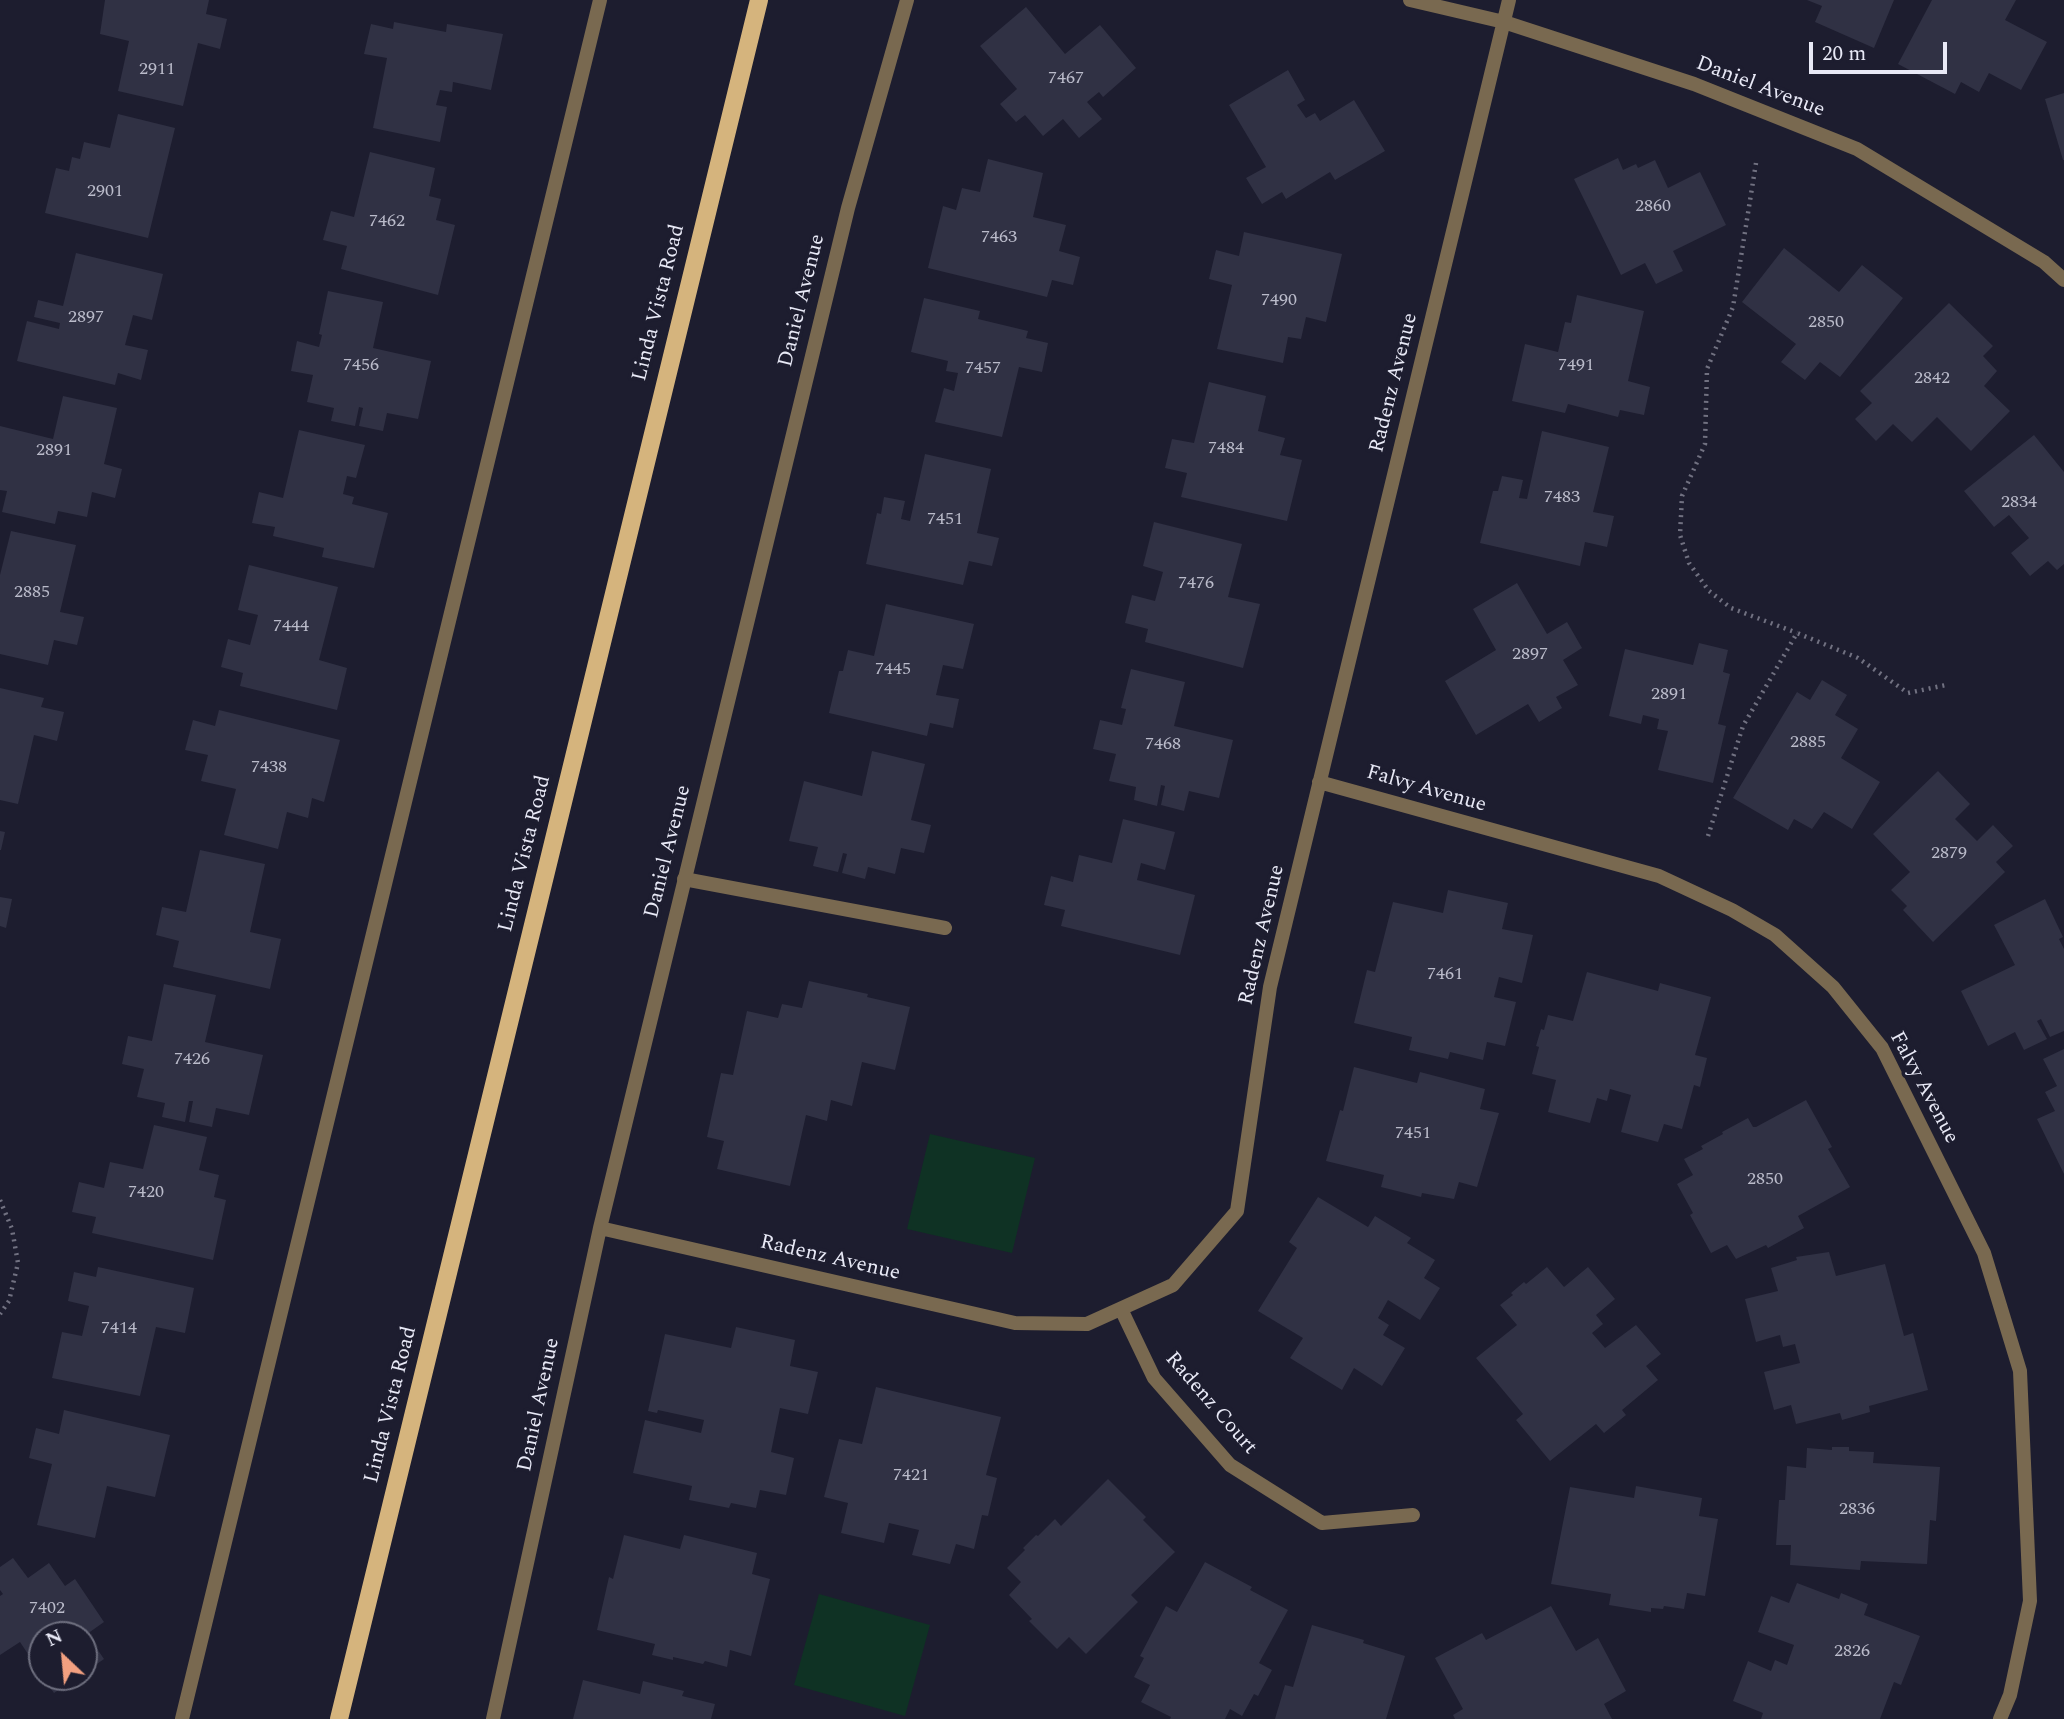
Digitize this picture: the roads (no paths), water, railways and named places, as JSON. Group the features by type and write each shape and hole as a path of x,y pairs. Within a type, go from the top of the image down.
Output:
{"main road":[{"name":"Linda Vista Road","path":"338,1719 759,0"}],"street":[{"path":"182,1719 600,0"},
{"name":"Daniel Avenue","path":"493,1719 600,1228 684,879 848,208 907,0"},
{"name":"Daniel Avenue","path":"1410,0 1504,22 1694,84 1857,149 2044,262 2064,280"},
{"name":"Radenz Avenue","path":"600,1228 1015,1323 1087,1324 1173,1285 1237,1211 1270,987 1509,0"},
{"name":"Falvy Avenue","path":"1320,782 1659,876 1732,910 1775,935 1833,987 1882,1048 1984,1253 2020,1371 2030,1601 2010,1695 2000,1719"},
{"path":"684,879 945,928"},
{"name":"Radenz Court","path":"1121,1309 1154,1378 1230,1465 1322,1523 1413,1514"}]}
